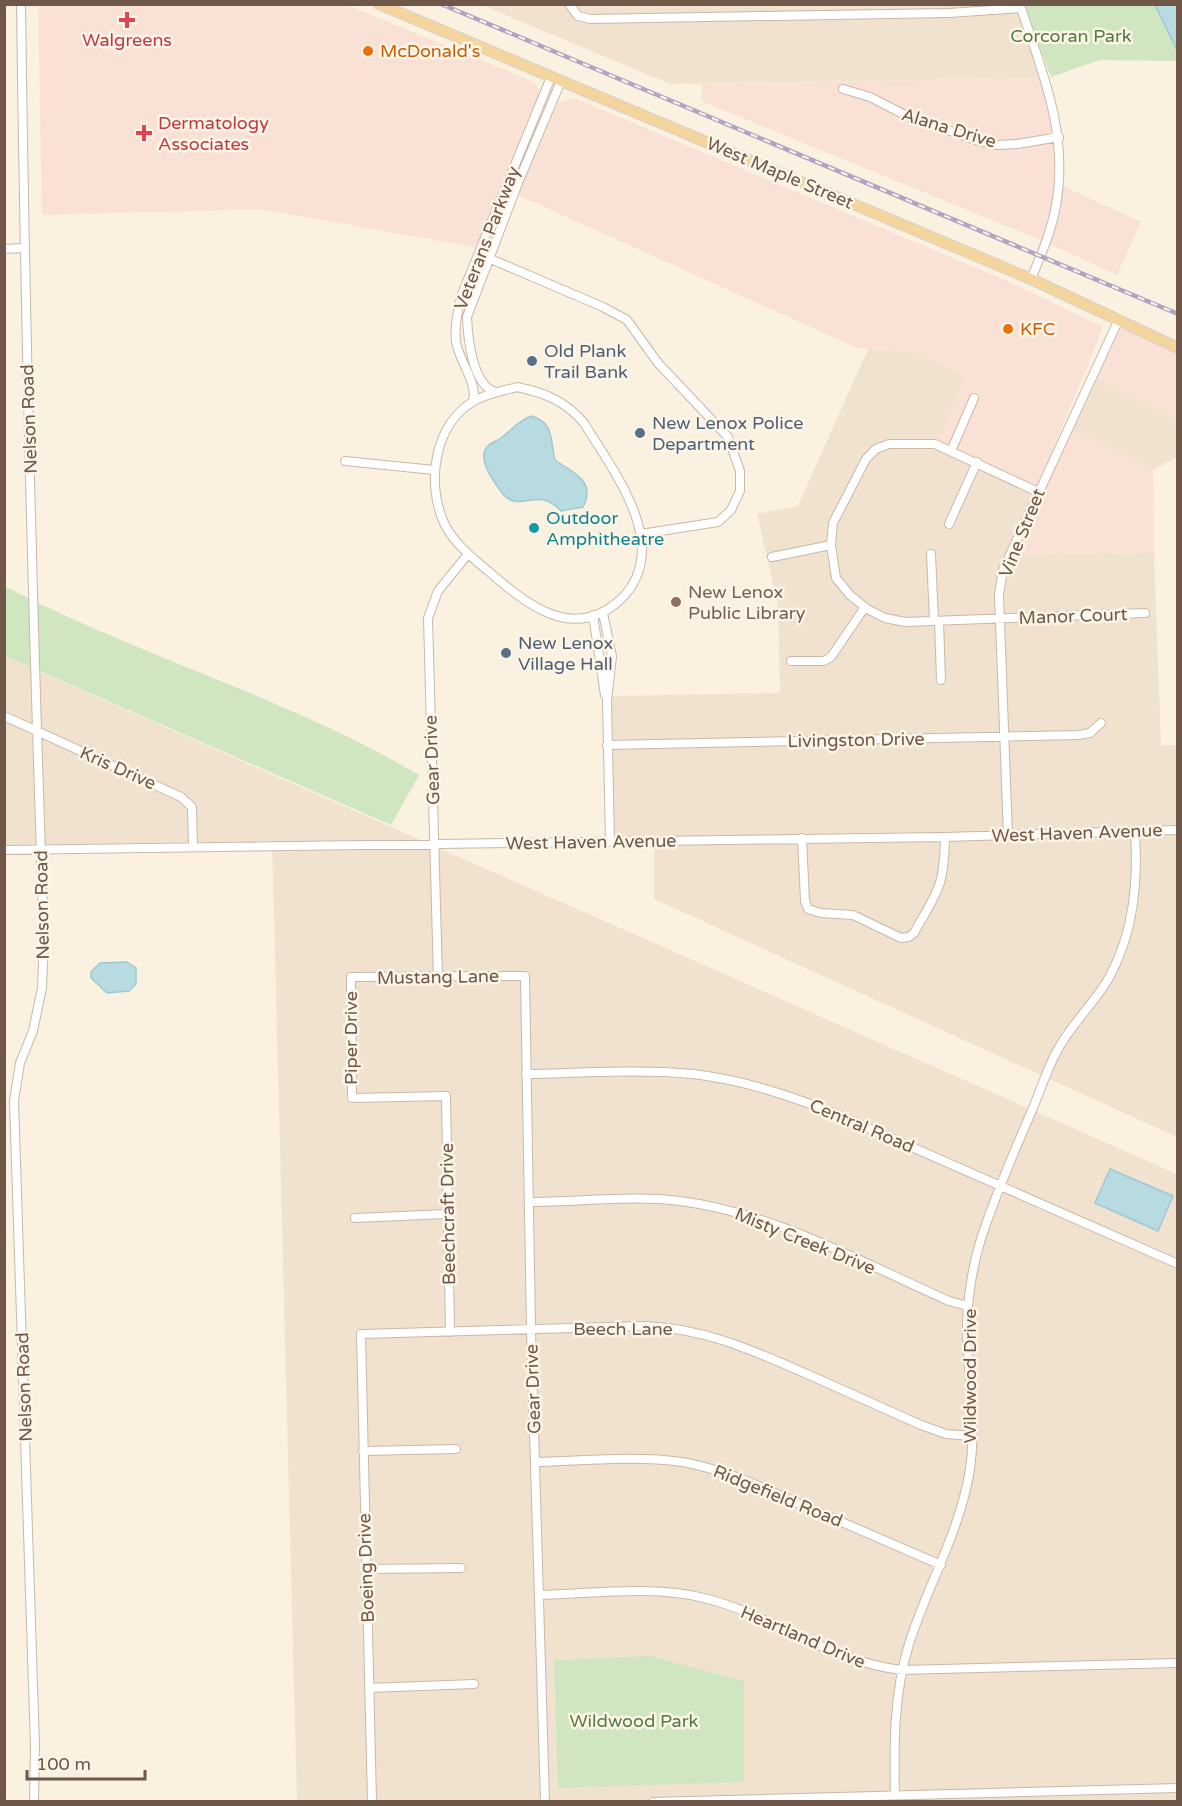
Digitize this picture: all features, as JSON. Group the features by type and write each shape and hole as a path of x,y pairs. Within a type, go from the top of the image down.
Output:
{"main road":[{"name":"West Maple Street","path":"379,4 1031,279 1178,348"}],"street":[{"name":"Nelson Road","path":"21,4 24,126 23,248 42,988 33,1030 20,1063 14,1101 35,1746 34,1802"},
{"path":"569,4 578,16 590,19 949,13 1020,6 1051,98 1059,137 1060,173 1056,206 1031,279"},
{"name":"Veterans Parkway","path":"473,402 472,384 456,344 455,320 479,254 556,79"},
{"name":"Veterans Parkway","path":"495,392 481,381 468,340 470,308 556,79"},
{"name":"Alana Drive","path":"843,89 870,97 907,116 997,145 1059,137"},
{"path":"4,249 23,248"},
{"path":"479,254 603,306 627,320 658,363 728,437 740,471 740,491 730,510 718,522 641,534"},
{"name":"Vine Street","path":"1008,836 999,595 1003,570 1119,320"},
{"path":"518,387 558,399 584,423 627,496 641,534 642,558 637,577 628,591 603,613 561,618 539,611 527,604 468,554 444,523 434,470 441,441 451,424 473,402 495,392 518,387"},
{"path":"951,451 974,398"},
{"path":"1001,619 904,622 885,618 865,607 850,595 836,578 831,545 833,524 866,459 876,449 889,444 924,443 951,451 1038,492"},
{"path":"345,461 434,470"},
{"path":"949,524 976,462"},
{"path":"772,557 831,545"},
{"name":"Gear Drive","path":"438,978 428,618 438,591 468,554"},
{"path":"931,554 941,680"},
{"path":"791,660 824,661 831,657 865,607"},
{"path":"603,613 612,656 607,701 610,842"},
{"name":"Manor Court","path":"1001,619 1145,613"},
{"path":"593,615 607,701"},
{"name":"Kris Drive","path":"4,716 181,797 192,807 193,847"},
{"name":"Livingston Drive","path":"607,744 1078,735 1090,733 1101,723"},
{"name":"West Haven Avenue","path":"4,850 1008,836 1178,831"},
{"name":"Wildwood Drive","path":"895,1799 895,1715 902,1670 910,1642 959,1515 969,1474 973,1402 967,1335 968,1306 983,1231 999,1186 1056,1052 1078,1017 1109,977 1122,947 1134,905 1135,832"},
{"path":"802,838 805,901 808,909 820,913 844,913 901,938 909,937 914,933 937,895 945,867 945,837"},
{"name":"Gear Drive","path":"525,976 531,1329 545,1802"},
{"name":"Mustang Lane","path":"351,977 525,976"},
{"name":"Piper Drive","path":"351,977 352,1098 446,1096"},
{"name":"Central Road","path":"526,1074 669,1073 722,1079 796,1097 1178,1264"},
{"name":"Beechcraft Drive","path":"446,1096 446,1214 450,1332"},
{"name":"Misty Creek Drive","path":"529,1203 659,1199 733,1212 814,1242 949,1301 968,1306"},
{"path":"355,1218 446,1214"},
{"name":"Beech Lane","path":"361,1334 645,1326 696,1331 753,1350 921,1425 946,1434 972,1436"},
{"name":"Boeing Drive","path":"361,1334 372,1802"},
{"path":"363,1451 456,1449"},
{"name":"Ridgefield Road","path":"535,1462 651,1460 681,1462 711,1468 740,1478 941,1565"},
{"path":"367,1569 461,1568"},
{"name":"Heartland Drive","path":"539,1595 666,1592 703,1598 732,1607 848,1658 878,1667 902,1670 1178,1663"},
{"path":"369,1688 474,1684"},
{"path":"652,1802 1029,1798 1178,1788"}],"shaded area":[{"path":"38,5 347,5 534,82 541,94 479,248 261,209 42,215"},
{"path":"482,5 1018,5 1043,78 670,84"},
{"path":"1043,78 1057,139 1054,205 1043,241 701,101 702,84"},
{"path":"574,98 1014,284 1103,327 1035,493 936,448 965,376 914,352 857,348 518,195 558,103"},
{"path":"1061,185 1141,222 1117,275 1048,243"},
{"path":"1120,322 1177,351 1177,420 1093,377"},
{"path":"868,349 914,352 965,376 1035,493 1000,571 1005,833 612,839 609,706 612,696 780,693 778,606 757,514 798,506"},
{"path":"1093,377 1177,420 1177,457 1153,470 1069,428"},
{"path":"1069,428 1153,470 1154,552 1011,555"},
{"path":"1154,552 1161,745 1177,745 1177,828 1010,834 1001,595 1005,570 1011,555"},
{"path":"4,656 1177,1174 1177,1801 297,1801 272,841 5,845"},
{"path":"1177,834 1177,1137 654,899 654,844"}],"green space":[{"name":"Corcoran Park","path":"1024,5 1155,5 1177,50 1177,61 1100,60 1051,77"},
{"path":"4,586 107,634 318,723 419,775 391,825 5,656"},
{"name":"Wildwood Park","path":"650,1656 744,1681 744,1782 558,1788 554,1660"}],"water":[{"path":"1155,5 1177,5 1177,50"},
{"path":"531,416 539,419 548,428 555,460 575,473 585,484 587,498 583,507 561,511 545,500 516,501 509,499 487,470 485,450 522,420"},
{"path":"127,962 136,968 136,984 129,991 107,993 91,978 91,972 100,963"},
{"path":"1110,1169 1173,1196 1158,1231 1095,1203"}],"railway":[{"path":"441,4 1178,314"}],"place":[{"name":"Walgreens","path":"127,20"},
{"name":"McDonald's","path":"368,51"},
{"name":"Dermatology Associates","path":"144,133"},
{"name":"KFC","path":"1008,329"},
{"name":"Old Plank Trail Bank","path":"532,361"},
{"name":"New Lenox Police Department","path":"640,433"},
{"name":"Outdoor Amphitheatre","path":"534,528"},
{"name":"New Lenox Public Library","path":"676,602"},
{"name":"New Lenox Village Hall","path":"506,653"}]}
